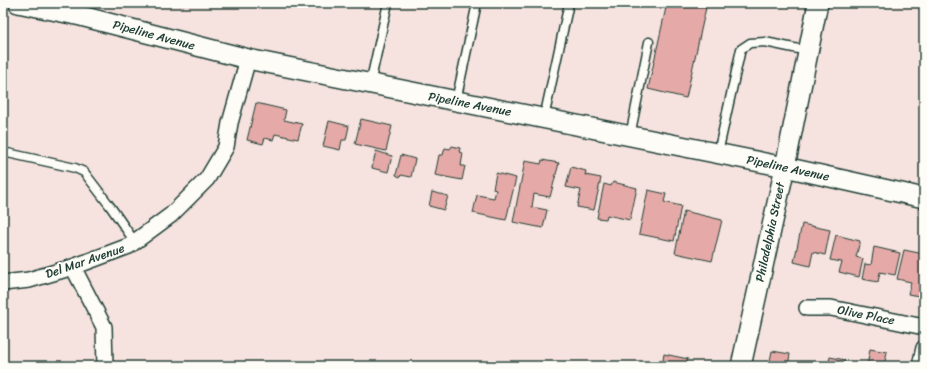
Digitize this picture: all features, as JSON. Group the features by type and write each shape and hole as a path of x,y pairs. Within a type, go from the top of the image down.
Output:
{"street":[{"name":"Pipeline Avenue","path":"18,3 81,16 248,59 718,153 924,198"},
{"name":"Philadelphia Street","path":"741,366 818,3"},
{"name":"Del Mar Avenue","path":"3,282 30,280 73,267 129,246 171,214 207,179 226,147 230,123 248,59"},
{"path":"73,267 104,326 105,366"},
{"name":"Olive Place","path":"807,308 831,308 924,326"},
{"path":"920,366 924,348"}],"lane":[{"path":"370,84 388,3"},
{"path":"456,101 477,3"},
{"path":"544,118 568,3"},
{"path":"630,136 649,42"},
{"path":"718,153 741,50 750,43 764,42 808,51"},
{"path":"3,152 75,168 84,172 135,242"}],"building":[{"path":"667,3 707,3 686,98 648,89"},
{"path":"256,103 286,110 284,120 302,124 298,139 275,134 273,140 265,138 263,144 247,140"},
{"path":"361,119 392,126 386,151 355,144"},
{"path":"329,121 349,126 346,140 342,140 340,150 323,146"},
{"path":"452,146 460,148 459,152 463,153 461,166 465,166 462,180 435,175 439,155 443,155 445,148 450,149"},
{"path":"376,151 392,156 388,172 372,168"},
{"path":"401,155 415,159 411,177 401,175 400,177 396,175"},
{"path":"542,160 559,163 550,197 534,194 532,207 547,210 543,228 513,222 525,161 541,164"},
{"path":"571,167 586,171 585,175 601,178 594,210 577,207 581,190 566,187"},
{"path":"496,173 516,178 506,220 473,213 477,195 494,198 496,190 493,189"},
{"path":"613,182 637,188 630,220 607,215 606,219 597,218 604,184 611,186"},
{"path":"648,190 666,194 664,202 681,206 674,241 639,234"},
{"path":"432,192 448,196 444,210 429,206"},
{"path":"684,211 722,220 712,261 675,253"},
{"path":"802,224 830,230 825,255 813,252 810,266 794,262"},
{"path":"836,235 860,241 856,257 863,259 859,277 839,272 842,262 830,260"},
{"path":"874,247 900,253 895,275 880,272 878,282 862,279 865,264 871,265"},
{"path":"904,250 924,254 924,297 908,294 911,282 897,279"},
{"path":"870,349 887,352 884,366 867,366"},
{"path":"772,351 790,354 788,366 769,366"},
{"path":"664,354 688,359 686,366 662,366"},
{"path":"830,357 845,360 843,366 828,366"}]}
